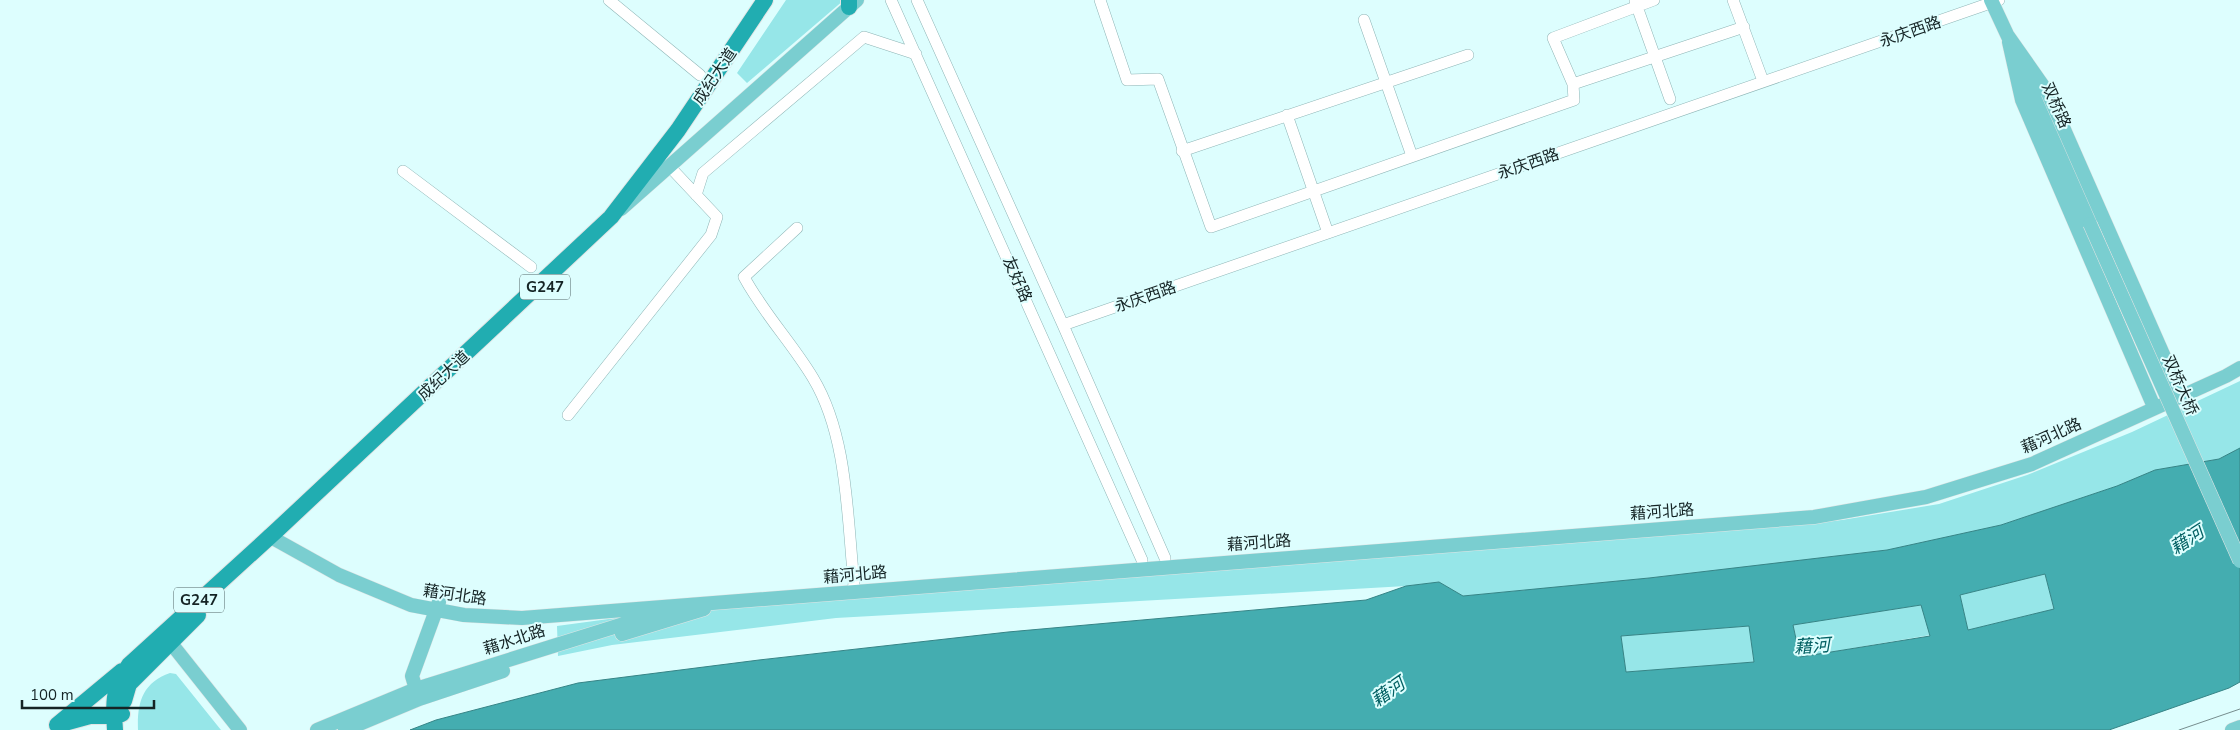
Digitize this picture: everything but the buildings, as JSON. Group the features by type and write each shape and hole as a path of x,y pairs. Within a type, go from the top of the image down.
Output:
{"highway":[{"name":"成纪大道","path":"118,723 129,684 170,642 275,535 611,218 678,130 765,0"},
{"name":"成纪大道","path":"118,723 114,698 119,679 129,665 275,535 601,235 635,199 690,131 776,0"},
{"path":"54,728 129,665"},
{"path":"54,728 90,716 118,723"}],"main road":[{"name":"双桥路","path":"1994,1 2090,224"},
{"path":"611,218 635,199 852,2"},
{"path":"2008,36 2048,93 2180,392"},
{"path":"2008,36 2022,100 2152,404"},
{"name":"双桥大桥","path":"2090,224 2240,561"},
{"name":"藉河北路","path":"2180,392 2240,357"},
{"name":"藉河北路","path":"854,587 1165,558 1813,508 1924,489 2030,456 2180,392 2226,376 2240,368"},
{"name":"藉河北路","path":"275,535 340,575 412,605 523,609 726,597 1814,516 1926,497 2032,464 2152,404"},
{"name":"藉河北路","path":"438,606 464,615 522,618 682,606 726,597"},
{"name":"藉水北路","path":"345,730 418,694 577,646 726,597"},
{"path":"418,694 412,676 438,606"},
{"name":"藉水北路","path":"317,730 418,694 682,606"},
{"path":"170,642 240,730"},
{"path":"2232,730 2240,727"}],"street":[{"path":"609,0 700,75"},
{"name":"友好路","path":"892,0 1142,560"},
{"name":"友好路","path":"917,0 1165,558"},
{"path":"1100,0 1127,80 1158,79 1182,151 1211,227 1574,100 1572,84 1553,38 1636,3 1654,0"},
{"path":"1733,0 1763,82"},
{"name":"永庆西路","path":"1063,325 1994,1"},
{"path":"1636,3 1670,98"},
{"path":"1364,20 1412,156"},
{"path":"1572,84 1744,27"},
{"path":"696,195 703,172 864,37 916,54"},
{"path":"1182,151 1468,55"},
{"path":"1287,115 1328,233"},
{"path":"568,415 711,235 717,217 670,167"},
{"path":"402,171 531,267"},
{"path":"797,228 744,278 758,304 813,379 834,426 840,448 854,587"}],"shaded area":[{"path":"786,0 844,0 747,83 737,73"},
{"path":"2240,381 2240,448 2219,459 2155,470 2117,486 2001,525 1887,550 1649,578 1463,596 1439,582 1406,586 836,618 612,645 558,656 557,626 668,611 1547,545 1842,520 1939,504 2027,475 2132,432"},
{"path":"2045,574 2054,609 1968,630 1960,595"},
{"path":"1922,605 1930,635 1801,657 1793,625"},
{"path":"1749,626 1754,662 1626,672 1621,636"},
{"path":"170,673 176,674 221,730 138,730 140,703 143,695 153,682"}],"water":[{"name":"藉河","path":"2240,448 2240,682 2229,688 2109,730 410,730 436,720 578,683 759,660 1008,632 1366,600 1406,586 1439,582 1463,596 1649,578 1887,550 2001,525 2117,486 2155,470 2219,459","holes":["2045,574 2054,609 1968,630 1960,595","1921,605 1930,636 1800,657 1793,625","1749,626 1754,662 1626,672 1621,636"]}],"tram line":[{"path":"2179,730 2240,709"}]}
